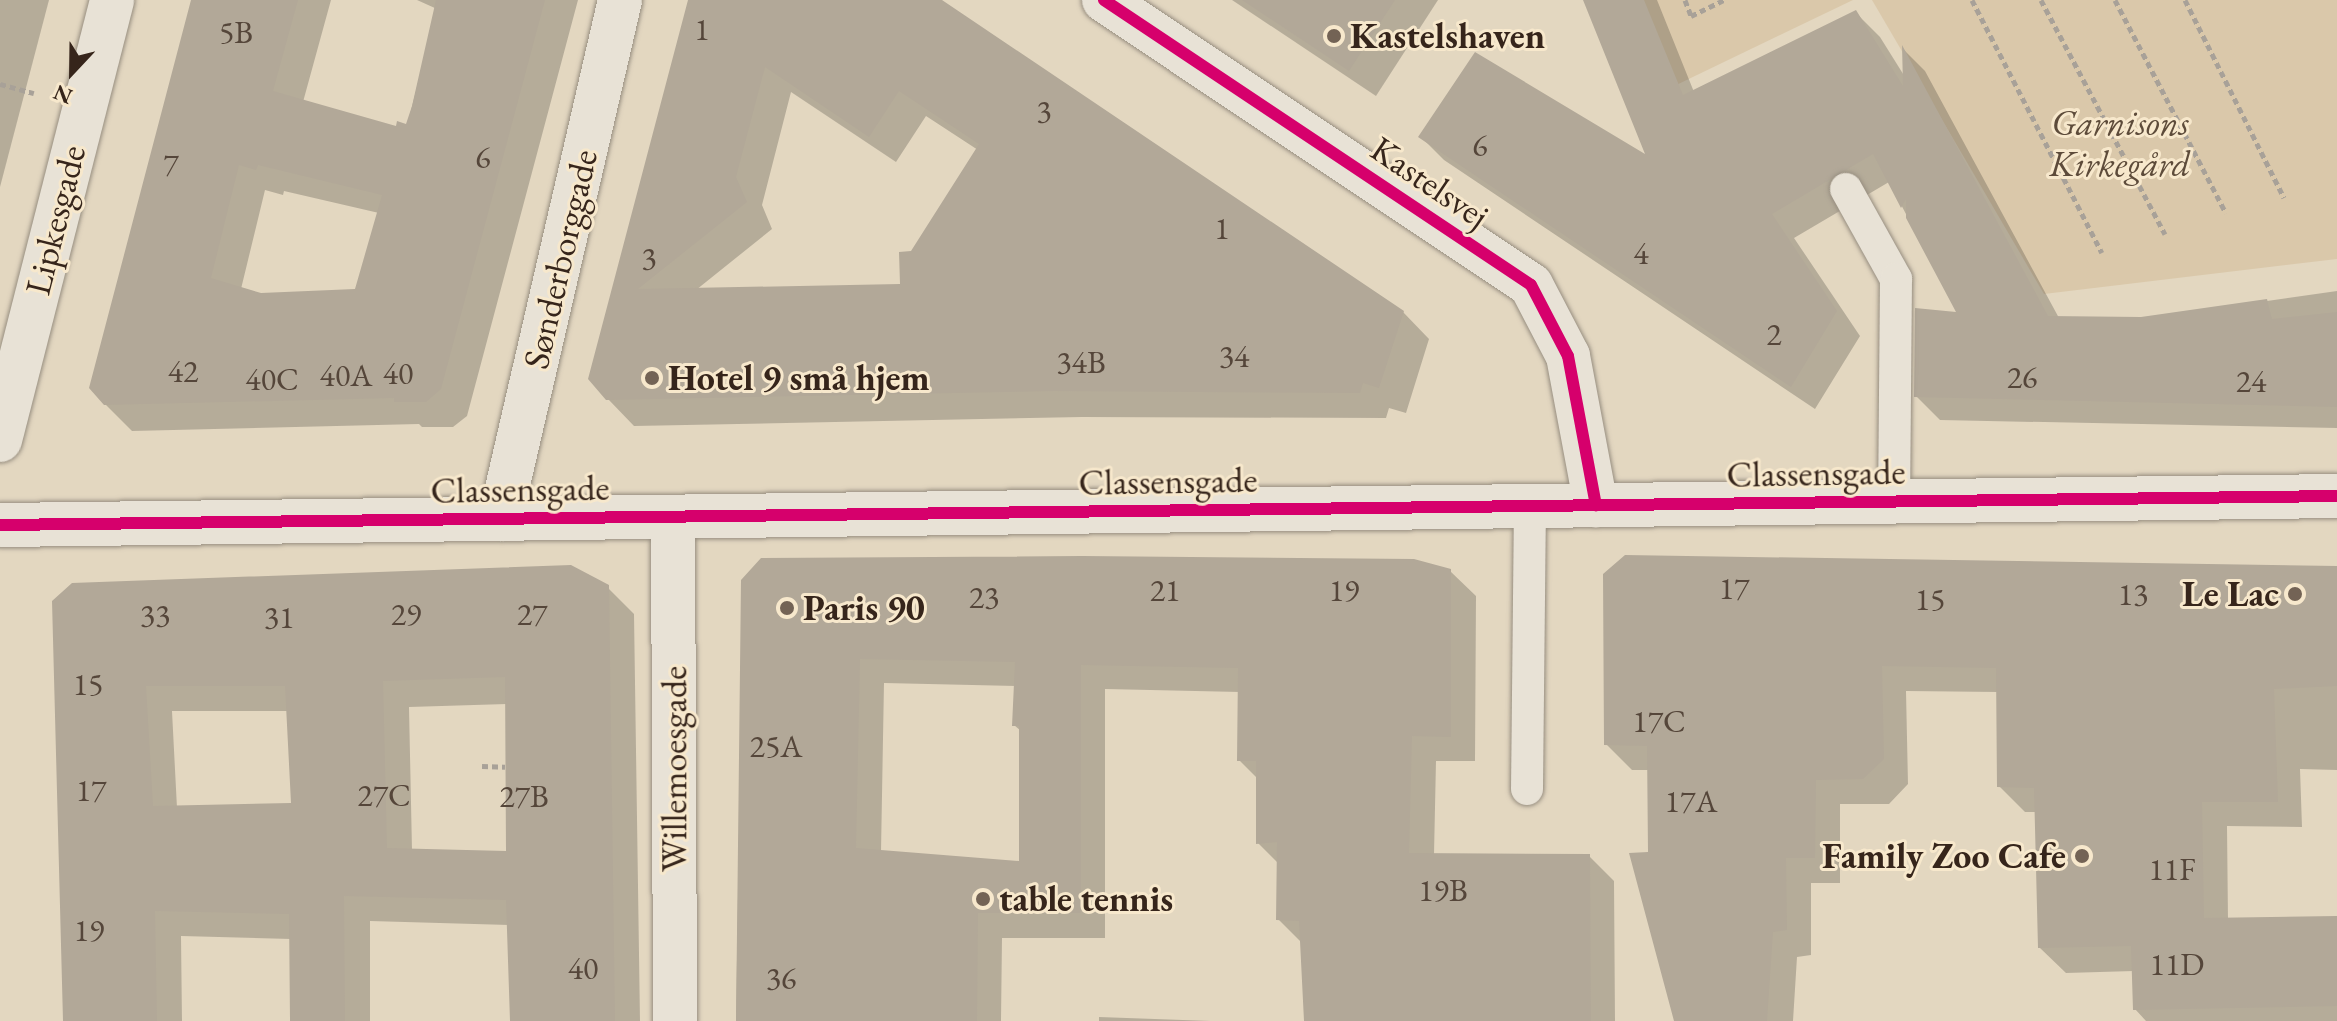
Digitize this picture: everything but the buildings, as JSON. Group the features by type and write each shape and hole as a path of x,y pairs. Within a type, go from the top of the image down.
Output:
{"street":[{"name":"Lipkesgade","path":"0,440 112,0"},
{"name":"Sønderborggade","path":"500,519 620,0"},
{"name":"Kastelsvej","path":"1104,0 1531,285 1568,356 1596,505"},
{"name":"Classensgade","path":"0,525 2337,496"},
{"name":"Willemoesgade","path":"673,517 675,1021"}],"lane":[{"path":"1846,189 1896,279 1894,502"},
{"path":"1527,789 1530,506"}],"path":[{"path":"1685,0 1691,16 1724,0"},
{"path":"1972,0 2102,253"},
{"path":"2041,0 2165,234"},
{"path":"2115,0 2226,213"},
{"path":"2185,0 2284,198"},
{"path":"482,766 505,767"}],"green space":[{"path":"1637,0 1853,0 1668,89"},
{"name":"Garnisons Kirkegård","path":"1872,0 2337,0 2337,259 2044,294"}],"cycle path":[{"path":"1104,0 1531,285 1568,356 1596,505"},
{"path":"0,525 2337,496"}],"place":[{"name":"Kastelshaven","path":"1334,36"},
{"name":"Hotel 9 små hjem","path":"652,378"},
{"name":"Le Lac","path":"2295,594"},
{"name":"Paris 90","path":"787,608"},
{"name":"Family Zoo Cafe","path":"2082,856"},
{"name":"table tennis","path":"983,899"}]}
